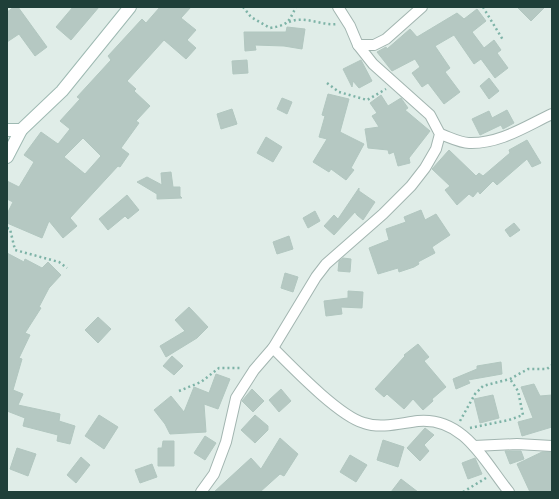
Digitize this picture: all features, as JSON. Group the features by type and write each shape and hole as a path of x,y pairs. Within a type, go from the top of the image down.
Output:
{"main road":[{"path":"7,157 21,130 62,90 130,7"},
{"path":"7,130 21,130"}],"street":[{"path":"201,492 214,474 226,442 236,398 254,370 273,348 319,272 326,264 383,214 411,186 425,168 436,149 440,134 430,115 373,64 358,45 350,26 338,7"},
{"path":"358,45 374,45 386,39 422,7"},
{"path":"440,134 468,143 484,142 511,134 552,114"},
{"path":"273,348 338,409 363,423 381,426 422,421 444,423 455,428 474,446 509,492"},
{"path":"474,446 517,444 552,446"}],"path":[{"path":"243,7 251,17 270,28 283,26 288,22 295,20 312,20 330,25 339,24 350,26"},
{"path":"288,22 296,7"},
{"path":"482,7 503,40"},
{"path":"327,83 339,92 367,100 394,84"},
{"path":"7,228 10,229 13,235 15,250 59,262 67,268"},
{"path":"455,428 475,394 484,386 510,379 528,369 548,369 552,365"},
{"path":"179,391 201,382 219,368 246,367 254,370"},
{"path":"455,428 482,426 509,420 523,415 518,391 510,379"},
{"path":"463,492 494,473"}],"building":[{"path":"14,7 18,7 47,47 35,56 19,34 7,42 7,12"},
{"path":"73,7 99,7 71,40 56,27"},
{"path":"160,7 191,7 181,18 196,30 187,40 196,48 186,59 164,40 127,81 136,89 134,91 150,106 136,121 139,123 121,148 129,154 120,167 118,166 70,218 77,226 63,238 49,221 42,238 7,223 7,214 13,202 7,199 7,181 19,187 34,162 24,155 41,132 58,144 70,129 60,121 80,99 77,97 111,60 108,56 142,19 146,23","holes":["83,138 101,156 85,174 64,157"]},
{"path":"517,7 545,7 531,21"},
{"path":"477,9 486,21 472,32 484,48 494,40 501,50 497,53 508,68 495,78 481,59 474,64 454,35 435,46 450,68 445,72 460,92 444,104 428,83 422,87 412,73 420,67 415,59 392,71 377,52 386,47 387,49 410,29 417,37 457,13 464,19"},
{"path":"287,27 305,29 302,49 284,46 255,45 256,50 245,51 244,32 286,32"},
{"path":"247,60 248,73 233,74 232,61"},
{"path":"361,60 372,81 359,88 353,81 352,87 343,69"},
{"path":"489,78 499,91 489,99 480,86"},
{"path":"328,94 349,99 340,132 364,144 351,168 354,170 346,180 331,169 329,172 313,162 327,139 319,137 325,116 322,115"},
{"path":"381,95 388,106 401,98 408,108 405,110 430,131 409,158 410,163 398,166 394,152 389,154 388,150 368,148 365,129 379,127 372,116 377,113 370,103"},
{"path":"282,98 292,102 287,114 277,109"},
{"path":"232,109 237,124 221,129 217,114"},
{"path":"507,110 514,123 503,129 501,125 480,135 472,119 489,111 492,118"},
{"path":"266,137 282,147 273,162 257,153"},
{"path":"527,140 541,163 532,167 527,159 497,185 493,181 480,194 478,191 473,197 469,194 457,205 445,190 450,186 432,169 449,150 476,176 479,173 483,176 510,153 509,150"},
{"path":"171,172 173,187 180,187 180,196 182,198 157,199 157,194 137,182 147,177 162,185 161,173"},
{"path":"359,188 359,191 375,202 363,220 355,212 334,235 324,226 334,215 338,219"},
{"path":"127,195 139,210 128,219 125,216 108,230 99,219"},
{"path":"421,210 425,220 436,214 450,235 432,247 435,253 418,262 419,264 414,267 399,272 398,268 378,274 369,248 389,240 386,229 406,222 404,217"},
{"path":"315,211 320,221 308,228 303,218"},
{"path":"514,223 520,230 510,237 505,230"},
{"path":"289,236 293,249 277,254 273,242"},
{"path":"7,253 24,262 25,259 42,268 48,262 61,275 49,288 39,307 41,308 25,333 30,335 19,358 22,359 13,390 23,394 18,405 60,414 59,421 75,426 70,444 57,441 58,435 23,426 25,418 7,411"},
{"path":"343,258 351,259 350,272 338,271 339,261"},
{"path":"285,273 298,277 293,292 281,288"},
{"path":"348,291 363,292 362,308 341,307 342,314 326,316 324,301 348,298"},
{"path":"189,307 208,327 197,338 166,357 160,346 185,331 175,320"},
{"path":"98,317 111,329 98,343 85,330"},
{"path":"418,344 429,357 424,361 446,387 432,399 433,401 423,410 413,399 404,409 387,394 384,397 375,389 405,356 404,355"},
{"path":"172,356 183,366 174,375 163,366"},
{"path":"501,362 502,374 468,380 470,383 456,389 453,379 477,369 477,366"},
{"path":"216,374 230,379 218,409 204,404 206,432 170,434 165,424 154,410 171,396 184,412 194,387 209,393"},
{"path":"534,384 540,396 552,395 552,427 522,436 518,422 533,418 521,387"},
{"path":"252,389 264,401 253,412 242,401"},
{"path":"281,389 291,401 279,412 269,400"},
{"path":"493,395 499,418 480,423 474,399"},
{"path":"99,415 118,427 104,449 85,436"},
{"path":"255,415 268,426 268,430 255,443 241,430"},
{"path":"425,428 434,435 424,445 429,451 420,461 407,448"},
{"path":"205,436 216,443 205,460 194,453"},
{"path":"280,438 298,454 284,476 280,474 260,492 214,492 251,458 261,469"},
{"path":"383,440 404,447 398,467 377,460"},
{"path":"163,441 174,441 174,466 158,466 158,448 162,448"},
{"path":"17,448 36,454 28,476 10,469"},
{"path":"505,451 521,451 524,459 510,464"},
{"path":"542,452 552,452 552,492 530,492 517,464"},
{"path":"350,455 367,465 356,482 340,472"},
{"path":"81,457 90,465 76,483 67,475"},
{"path":"475,458 482,474 468,479 462,463"},
{"path":"152,464 157,477 140,483 135,470"},
{"path":"401,479 418,492 391,492"}]}
